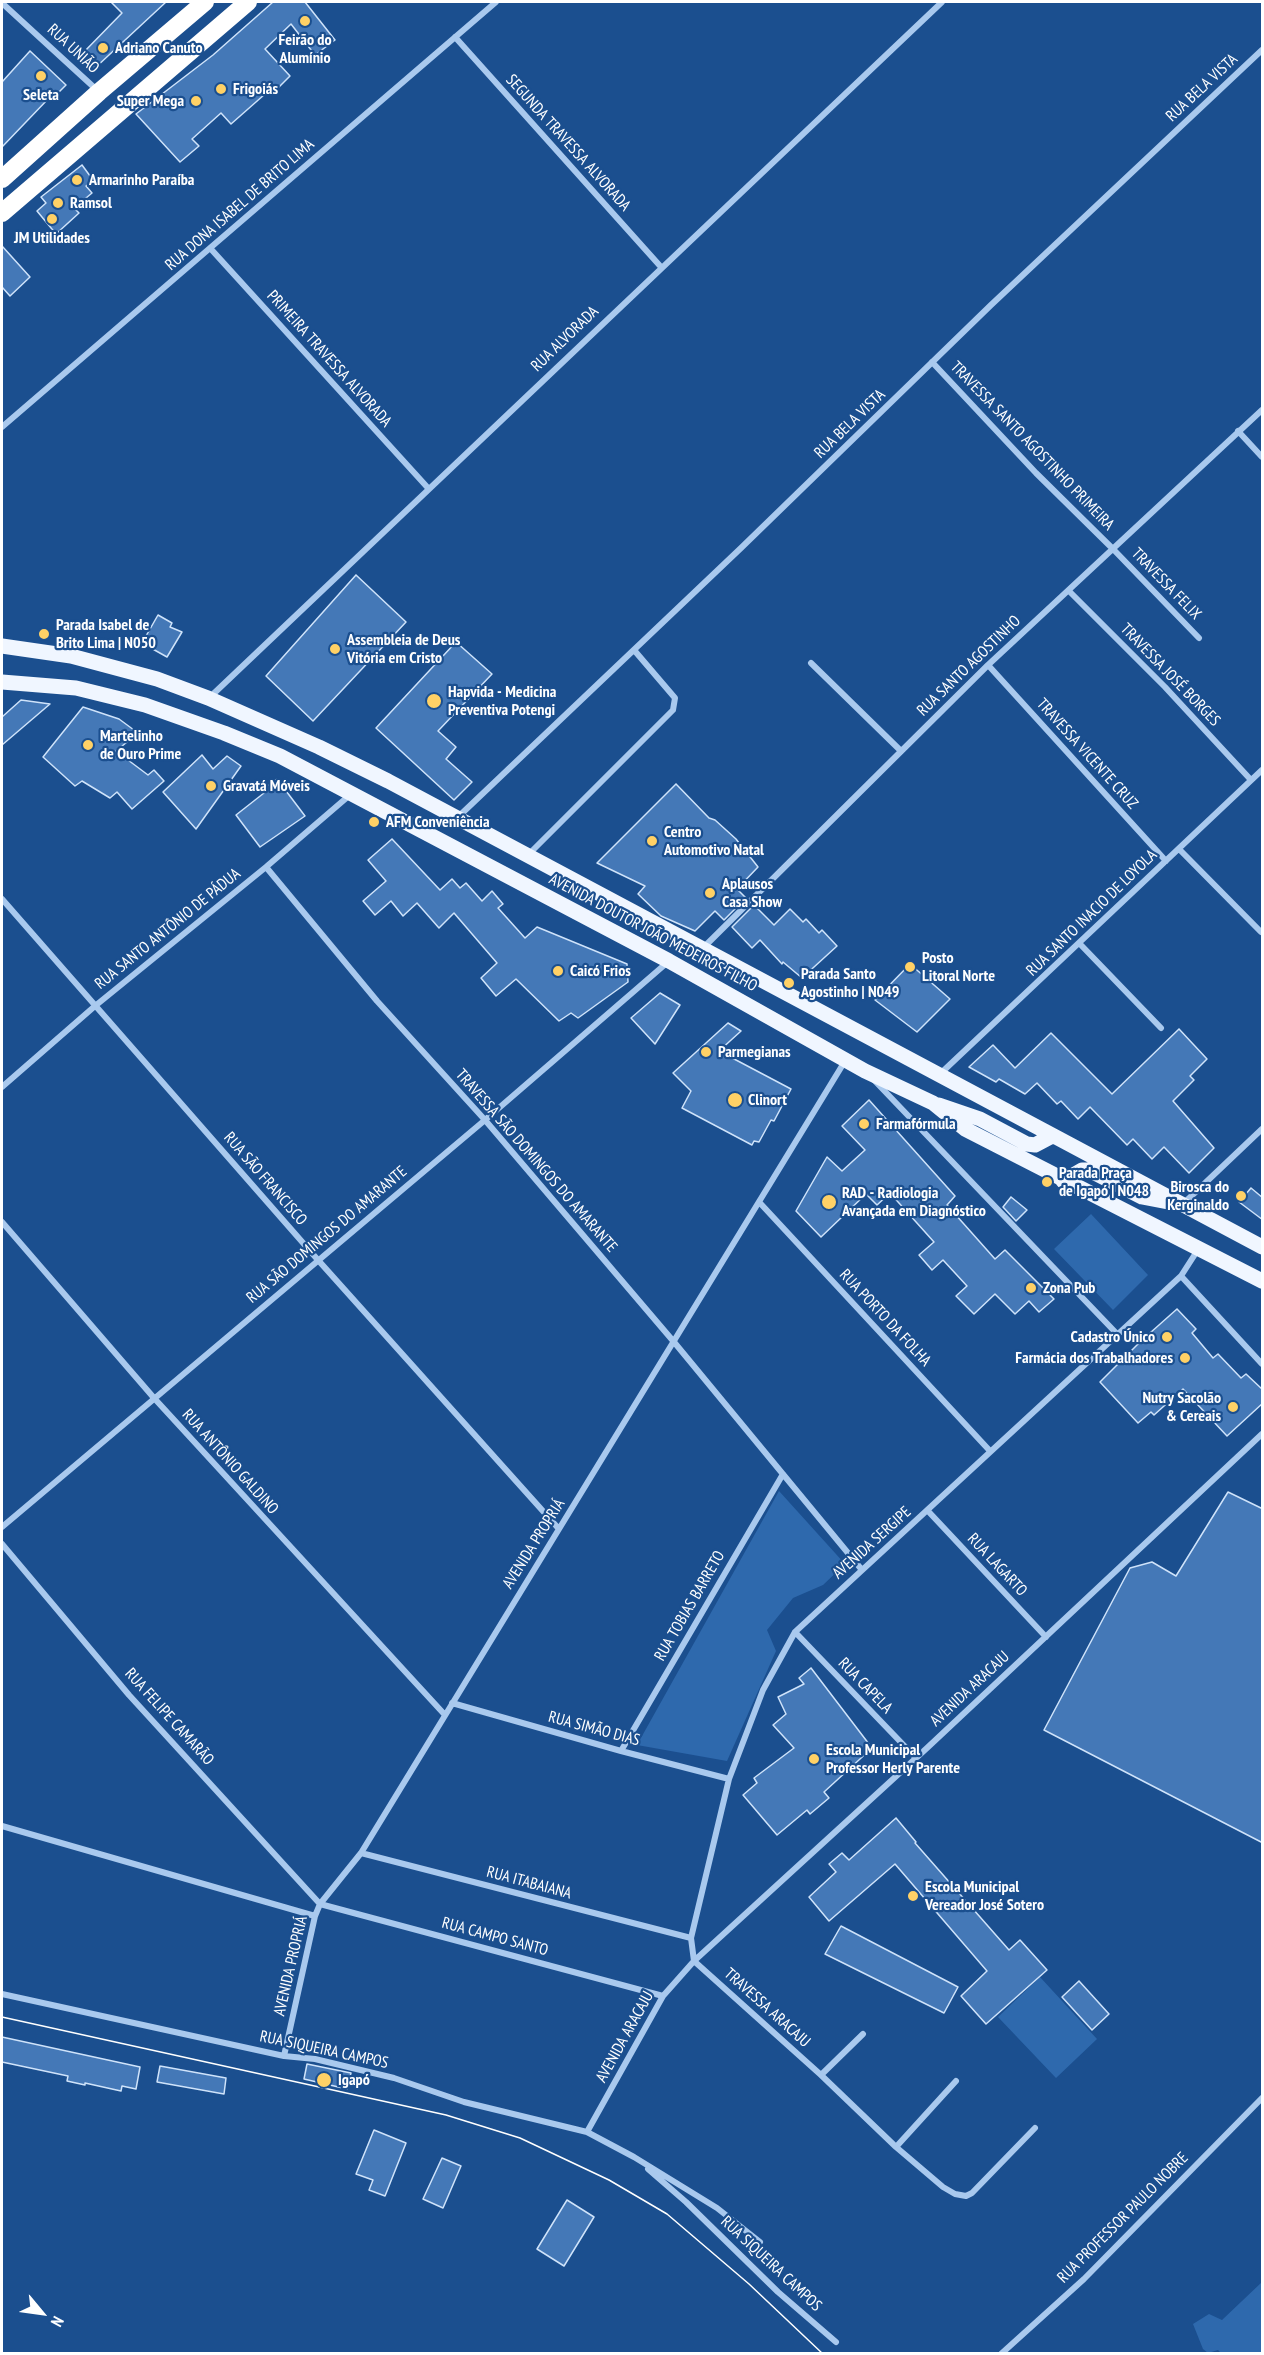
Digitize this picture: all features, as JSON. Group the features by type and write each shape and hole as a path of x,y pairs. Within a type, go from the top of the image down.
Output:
{"highway":[{"path":"2,179 99,92 205,2"},
{"path":"2,213 248,2"}],"main road":[{"name":"AVENIDA DOUTOR JOÃO MEDEIROS FILHO","path":"3,646 70,656 121,668 208,698 319,747 1263,1247"},
{"name":"AVENIDA DOUTOR JOÃO MEDEIROS FILHO","path":"2,682 76,688 178,715 280,756 669,961 865,1071 933,1103 965,1129 1263,1281"},
{"path":"933,1103 980,1119 1027,1144 1035,1145 1052,1137"},
{"path":"1063,1181 1076,1172 1089,1170 1142,1197 1183,1204"}],"street":[{"name":"RUA DONA ISABEL DE BRITO LIMA","path":"2,427 496,2"},
{"name":"RUA ALVORADA","path":"208,698 942,2"},
{"name":"RUA UNIÃO","path":"2,3 99,92"},
{"name":"SEGUNDA TRAVESSA ALVORADA","path":"455,38 661,267"},
{"name":"RUA BELA VISTA","path":"456,818 634,650 932,362 1263,50"},
{"name":"PRIMEIRA TRAVESSA ALVORADA","path":"210,248 428,488"},
{"name":"TRAVESSA SANTO AGOSTINHO PRIMEIRA","path":"932,362 1036,473 1113,549"},
{"name":"RUA SANTO AGOSTINHO","path":"703,949 988,665 1263,410"},
{"path":"1238,431 1263,457"},
{"name":"TRAVESSA FELIX","path":"1113,549 1199,638"},
{"name":"TRAVESSA JOSÉ BORGES","path":"1069,591 1165,687 1251,780"},
{"path":"528,856 673,710 675,698 634,650"},
{"path":"811,663 901,751"},
{"name":"TRAVESSA VICENTE CRUZ","path":"988,665 1166,861"},
{"name":"RUA SANTO INACIO DE LOYOLA","path":"939,1074 1263,770"},
{"name":"RUA SANTO ANTÔNIO DE PÁDUA","path":"2,1087 95,1006 266,867 352,793"},
{"path":"1179,849 1261,932"},
{"name":"TRAVESSA SÃO DOMINGOS DO AMARANTE","path":"266,867 377,1001 485,1120 674,1342 862,1570"},
{"name":"RUA SÃO FRANCISCO","path":"2,899 318,1260 559,1529"},
{"path":"1080,944 1161,1028"},
{"name":"RUA SÃO DOMINGOS DO AMARANTE","path":"2,1527 485,1120 669,961"},
{"name":"AVENIDA PROPRIÁ","path":"284,2056 315,1916 320,1904 361,1853 760,1203 845,1060"},
{"path":"865,1071 1118,1335"},
{"path":"1183,1204 1263,1129"},
{"name":"RUA PORTO DA FOLHA","path":"760,1203 990,1450"},
{"name":"RUA ANTÔNIO GALDINO","path":"2,1222 154,1398 445,1715"},
{"name":"AVENIDA SERGIPE","path":"691,1938 729,1779 763,1690 795,1632 1181,1276 1199,1248"},
{"path":"1181,1276 1263,1364"},
{"name":"AVENIDA ARACAJU","path":"587,2132 663,1996 694,1961 916,1758 1263,1434"},
{"name":"RUA TOBIAS BARRETO","path":"621,1751 783,1474"},
{"name":"RUA LAGARTO","path":"928,1511 1046,1637"},
{"name":"RUA FELIPE CAMARÃO","path":"2,1544 129,1695 320,1904"},
{"name":"RUA CAPELA","path":"795,1632 916,1758"},
{"name":"RUA SIMÃO DIAS","path":"452,1703 729,1779"},
{"path":"2,1826 315,1916"},
{"name":"RUA ITABAIANA","path":"361,1853 691,1938"},
{"name":"RUA CAMPO SANTO","path":"320,1904 663,1996"},
{"path":"691,1938 694,1961"},
{"name":"TRAVESSA ARACAJU","path":"694,1961 821,2075 896,2147 943,2187 955,2194 966,2196 972,2193 1035,2128"},
{"name":"RUA SIQUEIRA CAMPOS","path":"2,1994 284,2056 315,2059 394,2078 464,2102 587,2132 634,2157 717,2208 760,2242"},
{"path":"821,2075 863,2034"},
{"path":"896,2147 956,2081"},
{"name":"RUA PROFESSOR PAULO NOBRE","path":"1000,2354 1084,2279 1263,2098"},
{"name":"RUA SIQUEIRA CAMPOS","path":"634,2157 686,2202 777,2292 837,2342"}],"shaded area":[{"path":"1091,1214 1148,1275 1113,1310 1054,1249"},
{"path":"779,1491 845,1564 823,1585 793,1598 767,1630 776,1651 727,1761 637,1745"},
{"path":"1040,1977 1097,2039 1056,2078 998,2017"},
{"path":"1262,2282 1262,2353 1221,2353 1218,2350 1208,2353 1203,2349 1193,2324 1209,2314 1222,2320"}],"building":[{"path":"111,2 166,2 95,68 82,54 122,13"},
{"path":"273,2 305,2 335,40 315,55 291,24 265,49 290,76 276,90 273,87 231,124 221,113 192,139 199,146 180,162 136,114 213,55"},
{"path":"30,51 66,85 51,100 49,98 2,147 2,82"},
{"path":"82,165 93,180 86,186 92,193 74,208 79,213 56,234 37,211 46,203 41,197"},
{"path":"2,246 30,277 10,296 2,287"},
{"name":"Assembleia de Deus Vitória em Cristo","path":"356,575 406,622 313,721 266,676"},
{"path":"158,615 172,623 170,627 182,632 167,657 142,643"},
{"name":"Hapvida - Medicina Preventiva Potengi","path":"456,642 492,674 438,731 456,747 446,759 472,782 454,800 376,728"},
{"path":"21,700 50,704 2,745 2,717"},
{"name":"Martelinho de Ouro Prime","path":"83,707 119,719 138,733 116,751 148,775 154,770 164,781 132,809 117,792 110,798 82,781 75,786 43,757"},
{"name":"Gravatá Móveis","path":"202,755 213,769 227,756 241,766 196,829 163,792"},
{"path":"277,779 305,816 260,847 236,815 264,793 262,790"},
{"path":"676,784 709,818 715,820 736,839 758,867 737,889 746,898 724,920 715,911 695,931 661,916 638,894 645,886 597,863"},
{"path":"392,839 440,890 452,879 460,888 466,883 482,901 492,891 503,904 498,908 525,938 537,927 627,964 628,982 578,1018 571,1013 559,1021 516,979 496,996 481,978 497,963 454,913 439,928 417,903 403,916 391,901 375,915 363,901 386,881 368,860"},
{"path":"754,905 774,925 790,909 803,922 806,919 819,933 822,930 837,946 802,978 783,962 782,964 760,940 752,948 732,927"},
{"path":"910,964 950,999 917,1032 875,1000"},
{"path":"660,993 680,1005 655,1044 631,1018"},
{"name":"Clinort","path":"728,1023 741,1031 719,1051 791,1089 774,1121 771,1120 759,1142 754,1141 752,1145 682,1108 691,1091 673,1073"},
{"path":"1179,1029 1207,1059 1190,1076 1194,1080 1173,1101 1214,1148 1189,1173 1164,1147 1152,1159 1133,1139 1127,1145 1090,1107 1078,1119 1061,1101 1057,1104 1037,1083 1025,1094 999,1079 996,1082 969,1067 993,1045 1015,1068 1051,1033 1112,1094"},
{"path":"869,1100 955,1196 947,1205 995,1259 1005,1250 1054,1299 1039,1312 1029,1301 1015,1314 995,1294 974,1314 956,1296 967,1286 943,1260 932,1270 919,1255 934,1242 890,1193 877,1205 866,1194 821,1237 796,1211 827,1157 842,1171 865,1150 842,1126"},
{"path":"1251,1188 1263,1198 1263,1220 1239,1202"},
{"path":"1011,1197 1027,1210 1016,1221 1003,1207"},
{"path":"1177,1309 1196,1329 1192,1333 1213,1358 1218,1354 1241,1378 1246,1374 1263,1390 1263,1403 1227,1436 1183,1389 1154,1415 1151,1412 1138,1423 1100,1382"},
{"path":"1228,1492 1263,1509 1263,1843 1044,1730 1130,1568 1152,1562 1176,1576"},
{"path":"811,1668 872,1748 824,1792 829,1798 810,1814 807,1810 777,1835 743,1795 757,1783 754,1778 794,1748 773,1725 786,1714 778,1697 804,1684 799,1678"},
{"path":"896,1818 915,1843 1009,1950 1020,1940 1047,1970 986,2024 961,1996 987,1971 895,1864 829,1921 809,1897 836,1872 829,1864 842,1853 849,1860"},
{"path":"841,1926 958,1987 944,2013 825,1954"},
{"path":"1079,1981 1109,2014 1092,2030 1062,1997"},
{"path":"2,2037 140,2067 136,2089 122,2086 121,2091 85,2083 85,2085 67,2081 68,2076 2,2062"},
{"path":"307,2064 351,2073 347,2089 304,2079"},
{"path":"160,2066 226,2078 224,2094 157,2082"},
{"path":"374,2130 406,2143 385,2196 369,2190 373,2180 356,2174"},
{"path":"442,2158 461,2166 443,2208 423,2199"},
{"path":"567,2200 594,2217 564,2266 537,2249"}],"tram line":[{"path":"2,2017 446,2115 520,2138 609,2180 667,2214 749,2284 823,2354"}],"place":[{"name":"Feirão do Alumínio","path":"305,21"},
{"name":"Adriano Canuto","path":"103,48"},
{"name":"Seleta","path":"41,76"},
{"name":"Frigoiás","path":"221,89"},
{"name":"Super Mega","path":"196,101"},
{"name":"Armarinho Paraíba","path":"77,180"},
{"name":"Ramsol","path":"58,203"},
{"name":"JM Utilidades","path":"52,219"},
{"name":"Parada Isabel de Brito Lima | N050","path":"44,634"},
{"name":"Assembleia de Deus Vitória em Cristo","path":"335,649"},
{"name":"Hapvida - Medicina Preventiva Potengi","path":"434,701"},
{"name":"Martelinho de Ouro Prime","path":"88,745"},
{"name":"Gravatá Móveis","path":"211,786"},
{"name":"AFM Conveniência","path":"374,822"},
{"name":"Centro Automotivo Natal","path":"652,841"},
{"name":"Aplausos Casa Show","path":"710,893"},
{"name":"Posto Litoral Norte","path":"910,967"},
{"name":"Caicó Frios","path":"558,971"},
{"name":"Parada Santo Agostinho | N049","path":"789,983"},
{"name":"Parmegianas","path":"706,1052"},
{"name":"Clinort","path":"735,1100"},
{"name":"Farmafórmula","path":"864,1124"},
{"name":"Parada Praça de Igapó | N048","path":"1047,1182"},
{"name":"Birosca do Kerginaldo","path":"1241,1196"},
{"name":"RAD - Radiologia Avançada em Diagnóstico","path":"829,1202"},
{"name":"Zona Pub","path":"1031,1288"},
{"name":"Cadastro Único","path":"1167,1337"},
{"name":"Farmácia dos Trabalhadores","path":"1185,1358"},
{"name":"Nutry Sacolão & Cereais","path":"1233,1407"},
{"name":"Escola Municipal Professor Herly Parente","path":"814,1759"},
{"name":"Escola Municipal Vereador José Sotero","path":"913,1896"},
{"name":"Igapó","path":"324,2080"}]}
